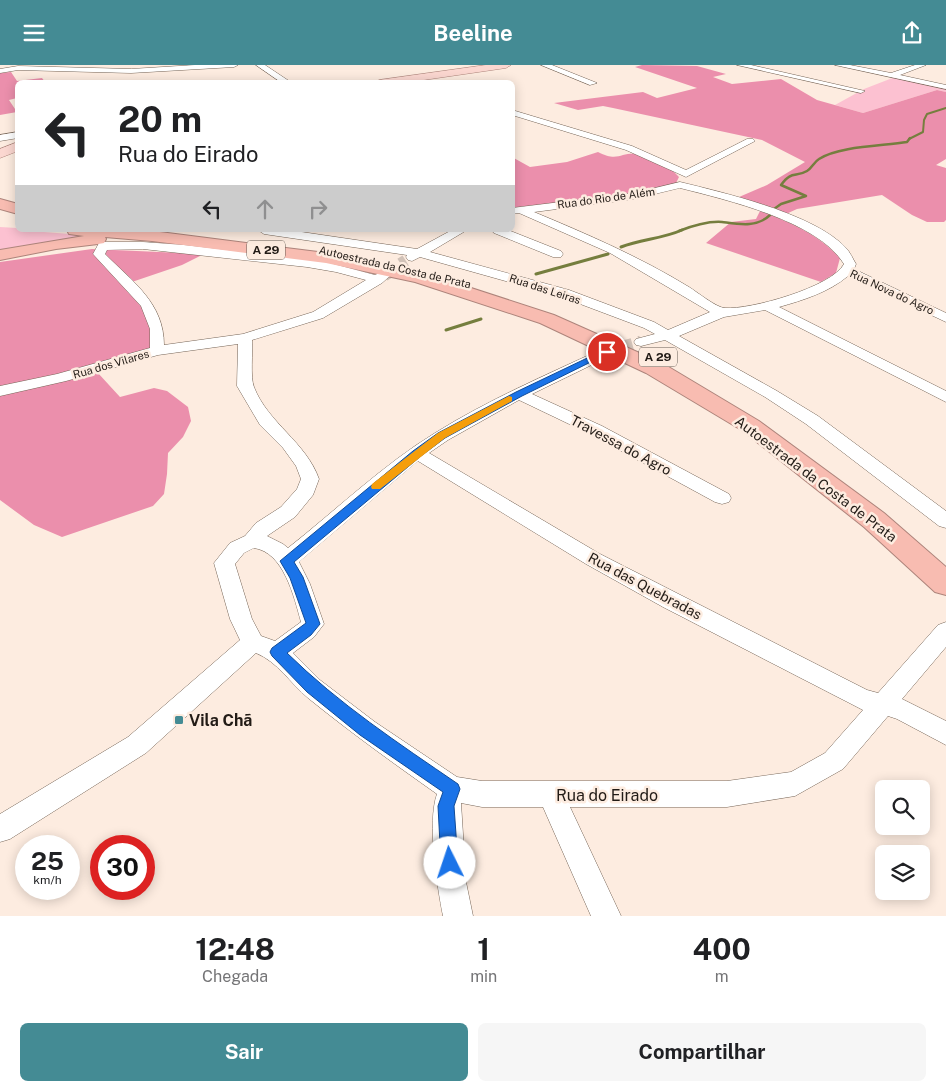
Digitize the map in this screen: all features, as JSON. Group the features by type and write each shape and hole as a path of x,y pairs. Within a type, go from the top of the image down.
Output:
{"highway":[{"path":"0,204 15,208"},
{"path":"0,217 15,219"},
{"name":"Autoestrada da Costa de Prata","path":"127,232 216,236 331,251 433,273 556,312 667,361 767,420 892,512 946,561"},
{"path":"0,255 90,239 153,233"},
{"name":"Autoestrada da Costa de Prata","path":"153,233 326,258 379,269 466,291 548,319 654,368 751,426 874,520 946,584"}],"main road":[{"path":"415,80 480,67 506,65"},
{"path":"0,152 15,146"}],"street":[{"path":"0,71 20,66 56,74 234,65"},
{"path":"260,65 283,80"},
{"path":"545,65 593,83"},
{"path":"741,65 861,91"},
{"path":"839,65 946,87"},
{"path":"891,75 922,65"},
{"path":"912,67 929,71"},
{"path":"809,88 858,69"},
{"path":"515,113 629,148 670,164 686,174"},
{"path":"515,118 525,116"},
{"path":"0,138 15,136"},
{"path":"686,174 750,141"},
{"path":"680,185 686,179 686,174"},
{"name":"Rua do Rio de Além","path":"516,210 634,196 680,185 742,201 810,228 834,243 842,251 850,264 847,270"},
{"path":"516,210 614,250 674,283 722,313"},
{"path":"275,232 412,257 456,232"},
{"path":"432,232 443,238"},
{"path":"503,232 557,254"},
{"name":"Rua dos Vilares","path":"0,391 60,378 157,351 157,329 147,305 99,254 103,246 126,245 184,249 302,263 381,278 318,315 246,338"},
{"name":"Rua das Leiras","path":"412,257 564,293 649,325 771,394 812,420 946,521"},
{"name":"Rua Nova do Agro","path":"641,342 669,335 722,313 767,305 802,296 834,281 847,270 946,318"},
{"path":"767,305 946,397"},
{"path":"157,351 246,338 245,386 266,421 290,444 305,465 310,479 306,491 288,512 263,528 252,541"},
{"path":"286,561 417,453 442,435 519,394 607,352"},
{"name":"Travessa do Agro","path":"519,394 596,429 722,498"},
{"name":"Rua das Quebradas","path":"417,453 593,559 862,699 902,710 946,735"},
{"path":"0,829 137,745 253,642 241,619 224,563 236,547 252,541 262,541 279,549 296,577 313,624 277,652"},
{"name":"Rua do Eirado","path":"253,642 277,652 312,687 366,730 452,789 482,794 727,794 794,784 834,761 946,631"},
{"path":"452,789 446,806 451,882 458,916"},
{"path":"551,795 606,916"}],"shaded area":[{"path":"642,65 697,66 726,74 713,77 732,84 781,79 817,100 863,113 937,90 946,92 946,159 936,165 946,168 946,220 944,222 927,222 912,215 882,195 797,209 786,214 739,197 767,185 805,162 762,140 603,106 578,110 554,103 643,92 657,98 697,88 635,67"},
{"path":"11,72 16,80 15,98 9,100 15,112 0,115 0,73"},
{"path":"895,77 946,87 946,92 937,90 863,113 835,105 864,89"},
{"path":"42,78 44,80 25,80"},
{"path":"598,152 611,157 628,154 645,155 661,162 679,177 676,183 636,194 515,208 515,159 530,167 567,162"},
{"path":"760,211 793,224 822,242 840,258 836,273 821,282 706,243 731,222 756,219"},
{"path":"0,227 15,228 15,232 44,232 109,237 85,238 0,253"},
{"path":"92,249 204,254 182,265 123,285 146,309 156,344 138,356 98,373 120,397 154,388 167,391 188,407 191,421 183,437 168,453 164,494 153,506 62,537 34,525 0,500 0,262"}],"waterway":[{"path":"909,139 923,132 924,120 927,114 946,108"},
{"path":"774,209 781,204 806,196 781,185 788,177 807,171 819,159 838,151 907,142 909,139"},
{"path":"621,247 711,222 753,223 759,222 770,215"},
{"path":"536,274 608,254"},
{"path":"446,330 481,319"}],"tunnel":[{"path":"384,275 406,261"},
{"path":"620,348 641,342"},
{"path":"607,352 624,347"}],"slow traffic":[{"path":"376,487 442,435 509,399"}],"place":[{"name":"Vila Chã","path":"179,720"}],"route":[{"path":"450,863 446,806 452,789 366,730 312,687 277,652 313,624 296,577 286,561 417,453 442,435 519,394 607,352"}]}
